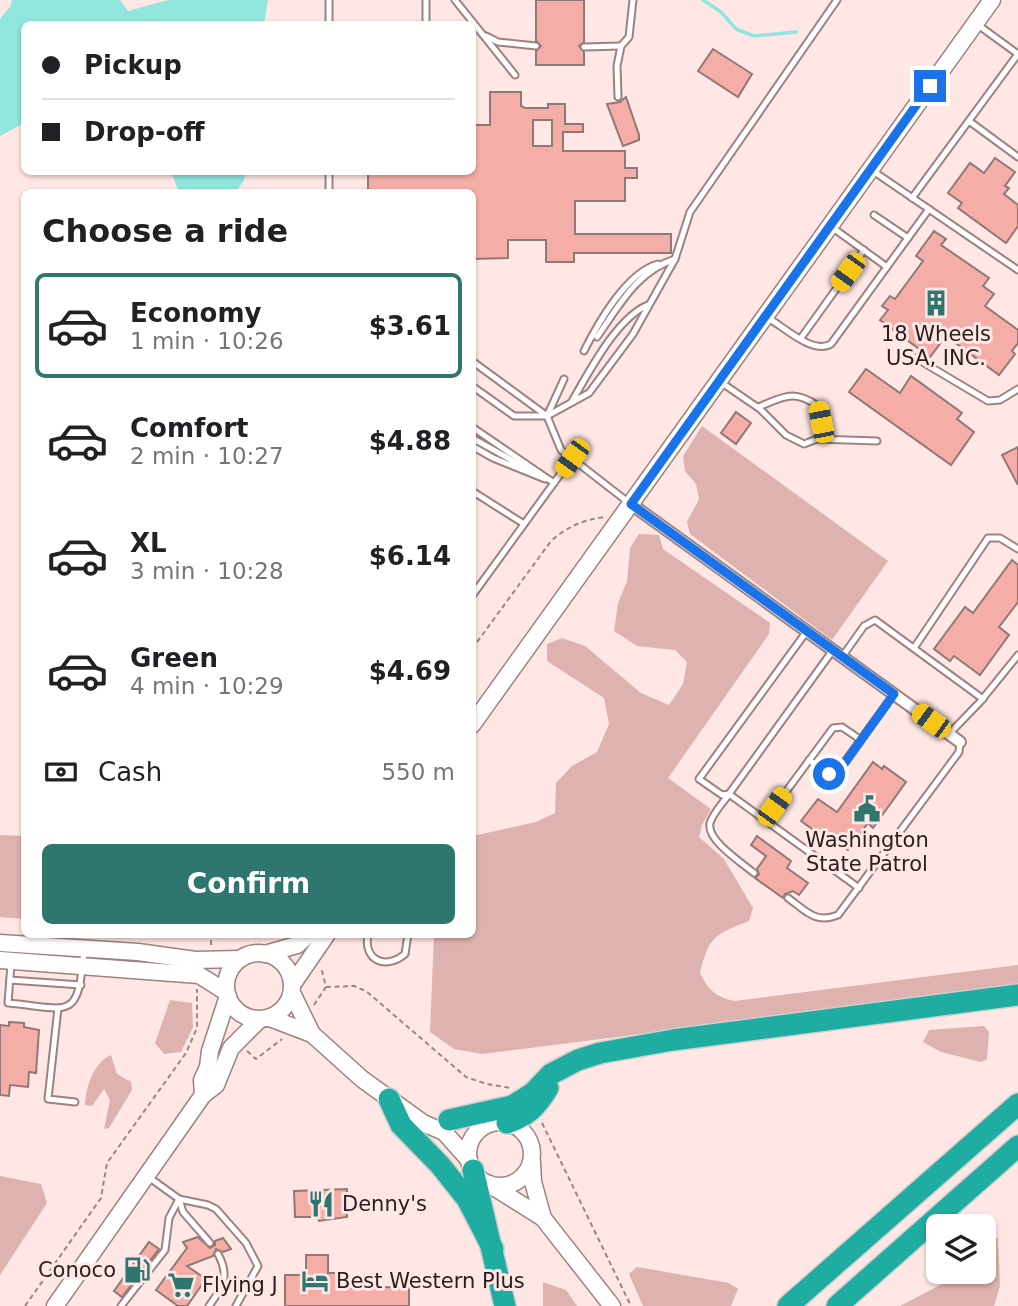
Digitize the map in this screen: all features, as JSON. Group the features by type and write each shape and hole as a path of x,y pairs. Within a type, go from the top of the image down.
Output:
{"highway":[{"path":"449,1120 512,1106 533,1093 551,1074 600,1053 673,1040 1018,995"},
{"path":"497,1124 532,1111 566,1068"},
{"path":"396,1104 401,1125 440,1165 467,1199 493,1249"},
{"path":"788,1306 1018,1104"},
{"path":"837,1306 1018,1146"},
{"path":"477,1172 505,1306"}],"street":[{"path":"476,719 992,0"},
{"path":"628,509 807,631 960,742"},
{"path":"7,943 210,961 264,954 296,945 304,938"},
{"path":"55,1306 203,1095 216,1085 232,1048 264,1019 288,1004 292,989 324,938"},
{"path":"264,954 282,962 289,971 292,989 312,1034"},
{"path":"203,1095 202,1080 208,1067 227,994 228,975 240,959"},
{"path":"6,960 204,978 227,994 239,1013 312,1034 396,1104 423,1123 444,1132 477,1172 543,1217 612,1306"},
{"path":"396,1104 449,1120 497,1124 524,1133 532,1151 533,1182 543,1217"},
{"path":"477,1172 472,1139 497,1124"},
{"path":"477,1172 511,1184 520,1179 531,1161"}],"lane":[{"path":"329,0 329,21"},
{"path":"426,0 426,21"},
{"path":"455,0 472,21"},
{"path":"618,97 617,66 621,46 629,37 633,0"},
{"path":"476,389 514,416 547,416 589,393 633,334 650,304 675,259 690,212 836,0"},
{"path":"912,198 1018,54 975,23"},
{"path":"476,26 515,75"},
{"path":"483,35 498,42 536,46"},
{"path":"584,47 621,46"},
{"path":"969,121 1018,157"},
{"path":"870,170 1018,270"},
{"path":"766,316 819,348 831,344 929,209"},
{"path":"874,215 908,238"},
{"path":"830,226 887,267"},
{"path":"801,338 864,250"},
{"path":"584,351 592,334 632,279 645,268 675,259"},
{"path":"597,337 640,277 658,264"},
{"path":"569,406 593,364 621,328 638,309 650,304"},
{"path":"914,357 988,401 1000,400 1018,389"},
{"path":"476,364 547,416 561,450 628,509"},
{"path":"547,416 564,379"},
{"path":"720,381 758,407 786,435 804,443 817,439 877,442"},
{"path":"758,407 797,394 808,399 818,406 821,422 817,439"},
{"path":"476,430 554,483"},
{"path":"476,440 554,483"},
{"path":"476,448 554,483"},
{"path":"476,590 572,458"},
{"path":"476,494 524,524"},
{"path":"914,648 988,538 1000,538 1018,549"},
{"path":"754,873 714,839 710,821 837,653 864,626 875,621 983,699"},
{"path":"807,631 699,779 722,795 729,794 859,888"},
{"path":"949,734 983,699 1018,655"},
{"path":"809,760 829,774 836,774 894,694"},
{"path":"765,820 833,728 842,727 861,740"},
{"path":"788,898 817,918 826,920 838,915 959,752 960,742"},
{"path":"368,938 367,948 373,958 383,963 396,962 405,954 407,938"},
{"path":"7,943 6,960 10,980 8,1003 58,1008 65,1008 76,1002 81,985 85,948"},
{"path":"10,980 81,985"},
{"path":"58,1008 48,1099 75,1102"},
{"path":"147,1176 179,1199 216,1209 254,1253 258,1266 236,1306"},
{"path":"179,1199 183,1212 210,1243"},
{"path":"121,1306 165,1250 169,1218 179,1199"},
{"path":"209,1306 225,1281 218,1254"}],"path":[{"path":"476,643 559,534 584,520 628,509"},
{"path":"210,961 211,938"},
{"path":"25,1306 101,1198 107,1163 186,1053 197,1028 196,991 204,978"}],"shaded area":[{"path":"702,426 888,561 832,640 690,534 687,522 699,499 696,484 685,471 683,456"},
{"path":"639,534 659,535 663,549 770,623 769,634 668,778 711,809 699,837 724,859 753,908 749,921 720,934 710,944 700,973 710,989 735,1001 1018,965 1018,986 482,1054 454,1049 430,1032 434,938 476,938 476,835 536,822 555,813 556,783 572,766 597,752 609,724 604,698 547,661 547,644 562,638 585,646 641,693 669,705 683,684 687,662 675,650 637,646 614,631 618,603 627,581 630,548"},
{"path":"0,835 21,836 21,919 0,917"},
{"path":"170,1000 192,1003 193,1027 181,1052 164,1054 155,1043"},
{"path":"984,1026 989,1032 987,1059 981,1062 941,1052 923,1042 929,1030"},
{"path":"111,1055 117,1074 131,1082 132,1090 109,1128 104,1129 110,1100 104,1089 92,1106 85,1105 95,1070"},
{"path":"0,1176 41,1184 47,1203 0,1275"},
{"path":"996,1238 1000,1286 994,1306 900,1306 942,1284 996,1284"},
{"path":"637,1267 729,1283 738,1289 731,1306 643,1306 629,1274"},
{"path":"543,1282 566,1290 577,1306 543,1306"}],"water":[{"path":"12,0 120,0 128,11 168,0 268,0 264,21 21,21 21,125 0,136 0,19"},
{"path":"172,175 245,175 238,189 178,189"}],"building":[{"path":"536,0 584,0 584,42 579,46 584,52 584,65 536,65 536,51 541,46 536,41"},
{"path":"713,49 752,74 738,97 698,71"},
{"path":"490,92 521,92 521,106 525,108 548,108 548,104 565,104 565,124 583,124 583,132 563,132 563,151 625,151 625,168 637,168 637,178 625,178 625,201 575,201 575,234 671,234 671,253 574,253 574,262 546,262 546,240 508,240 508,258 476,259 476,189 368,189 368,175 476,175 476,125 490,125","holes":["533,120 552,120 552,146 533,146"]},
{"path":"626,97 639,140 623,146 607,104 620,102"},
{"path":"995,158 1015,172 1005,186 1009,188 1004,194 1018,205 1018,226 1006,243 958,208 962,203 948,193 970,163 984,173"},
{"name":"18 Wheels USA, INC.","path":"934,231 946,239 941,245 989,278 983,286 994,294 985,306 1018,330 1018,343 1012,351 1015,354 999,375 946,336 930,357 880,320 888,310 882,306 890,296 895,299 923,261 916,256"},
{"path":"866,369 900,393 911,376 962,413 957,419 974,432 951,465 849,392"},
{"path":"736,412 751,423 736,444 721,433"},
{"path":"1018,447 1018,485 1002,455"},
{"path":"1012,560 1018,565 1018,602 999,627 1009,635 980,675 954,656 950,661 934,649 965,607 973,613"},
{"name":"Washington State Patrol","path":"873,762 882,769 884,766 906,782 873,828 868,823 848,850 839,844 837,847 801,821 818,799 837,812"},
{"path":"757,836 791,861 787,868 808,883 799,895 793,891 785,894 783,898 755,878 759,874 757,869 766,856 751,845"},
{"path":"9,1022 24,1023 24,1027 39,1030 36,1073 29,1072 28,1087 10,1085 9,1096 0,1095 0,1025 9,1026"},
{"name":"Denny's","path":"347,1189 347,1217 319,1221 318,1217 295,1217 294,1191"},
{"name":"Flying J","path":"198,1237 210,1248 215,1245 215,1241 223,1238 231,1249 223,1252 216,1249 213,1256 187,1266 206,1279 187,1306 178,1306 156,1290 187,1248 183,1242"},
{"name":"Conoco","path":"149,1242 159,1249 122,1297 114,1291"},
{"name":"Best Western Plus","path":"306,1255 328,1255 328,1273 346,1273 346,1288 394,1287 394,1273 409,1273 409,1306 285,1306 285,1275 306,1275"}],"waterway":[{"path":"703,0 721,12 736,29 754,36 796,32"}],"place":[{"name":"18 Wheels USA, INC.","path":"936,303"},
{"name":"Washington State Patrol","path":"867,809"},
{"name":"Denny's","path":"321,1204"},
{"name":"Conoco","path":"137,1270"},
{"name":"Best Western Plus","path":"315,1281"},
{"name":"Flying J","path":"181,1285"}],"route":[{"path":"829,774 839,771 894,694 631,504 930,86"}]}
